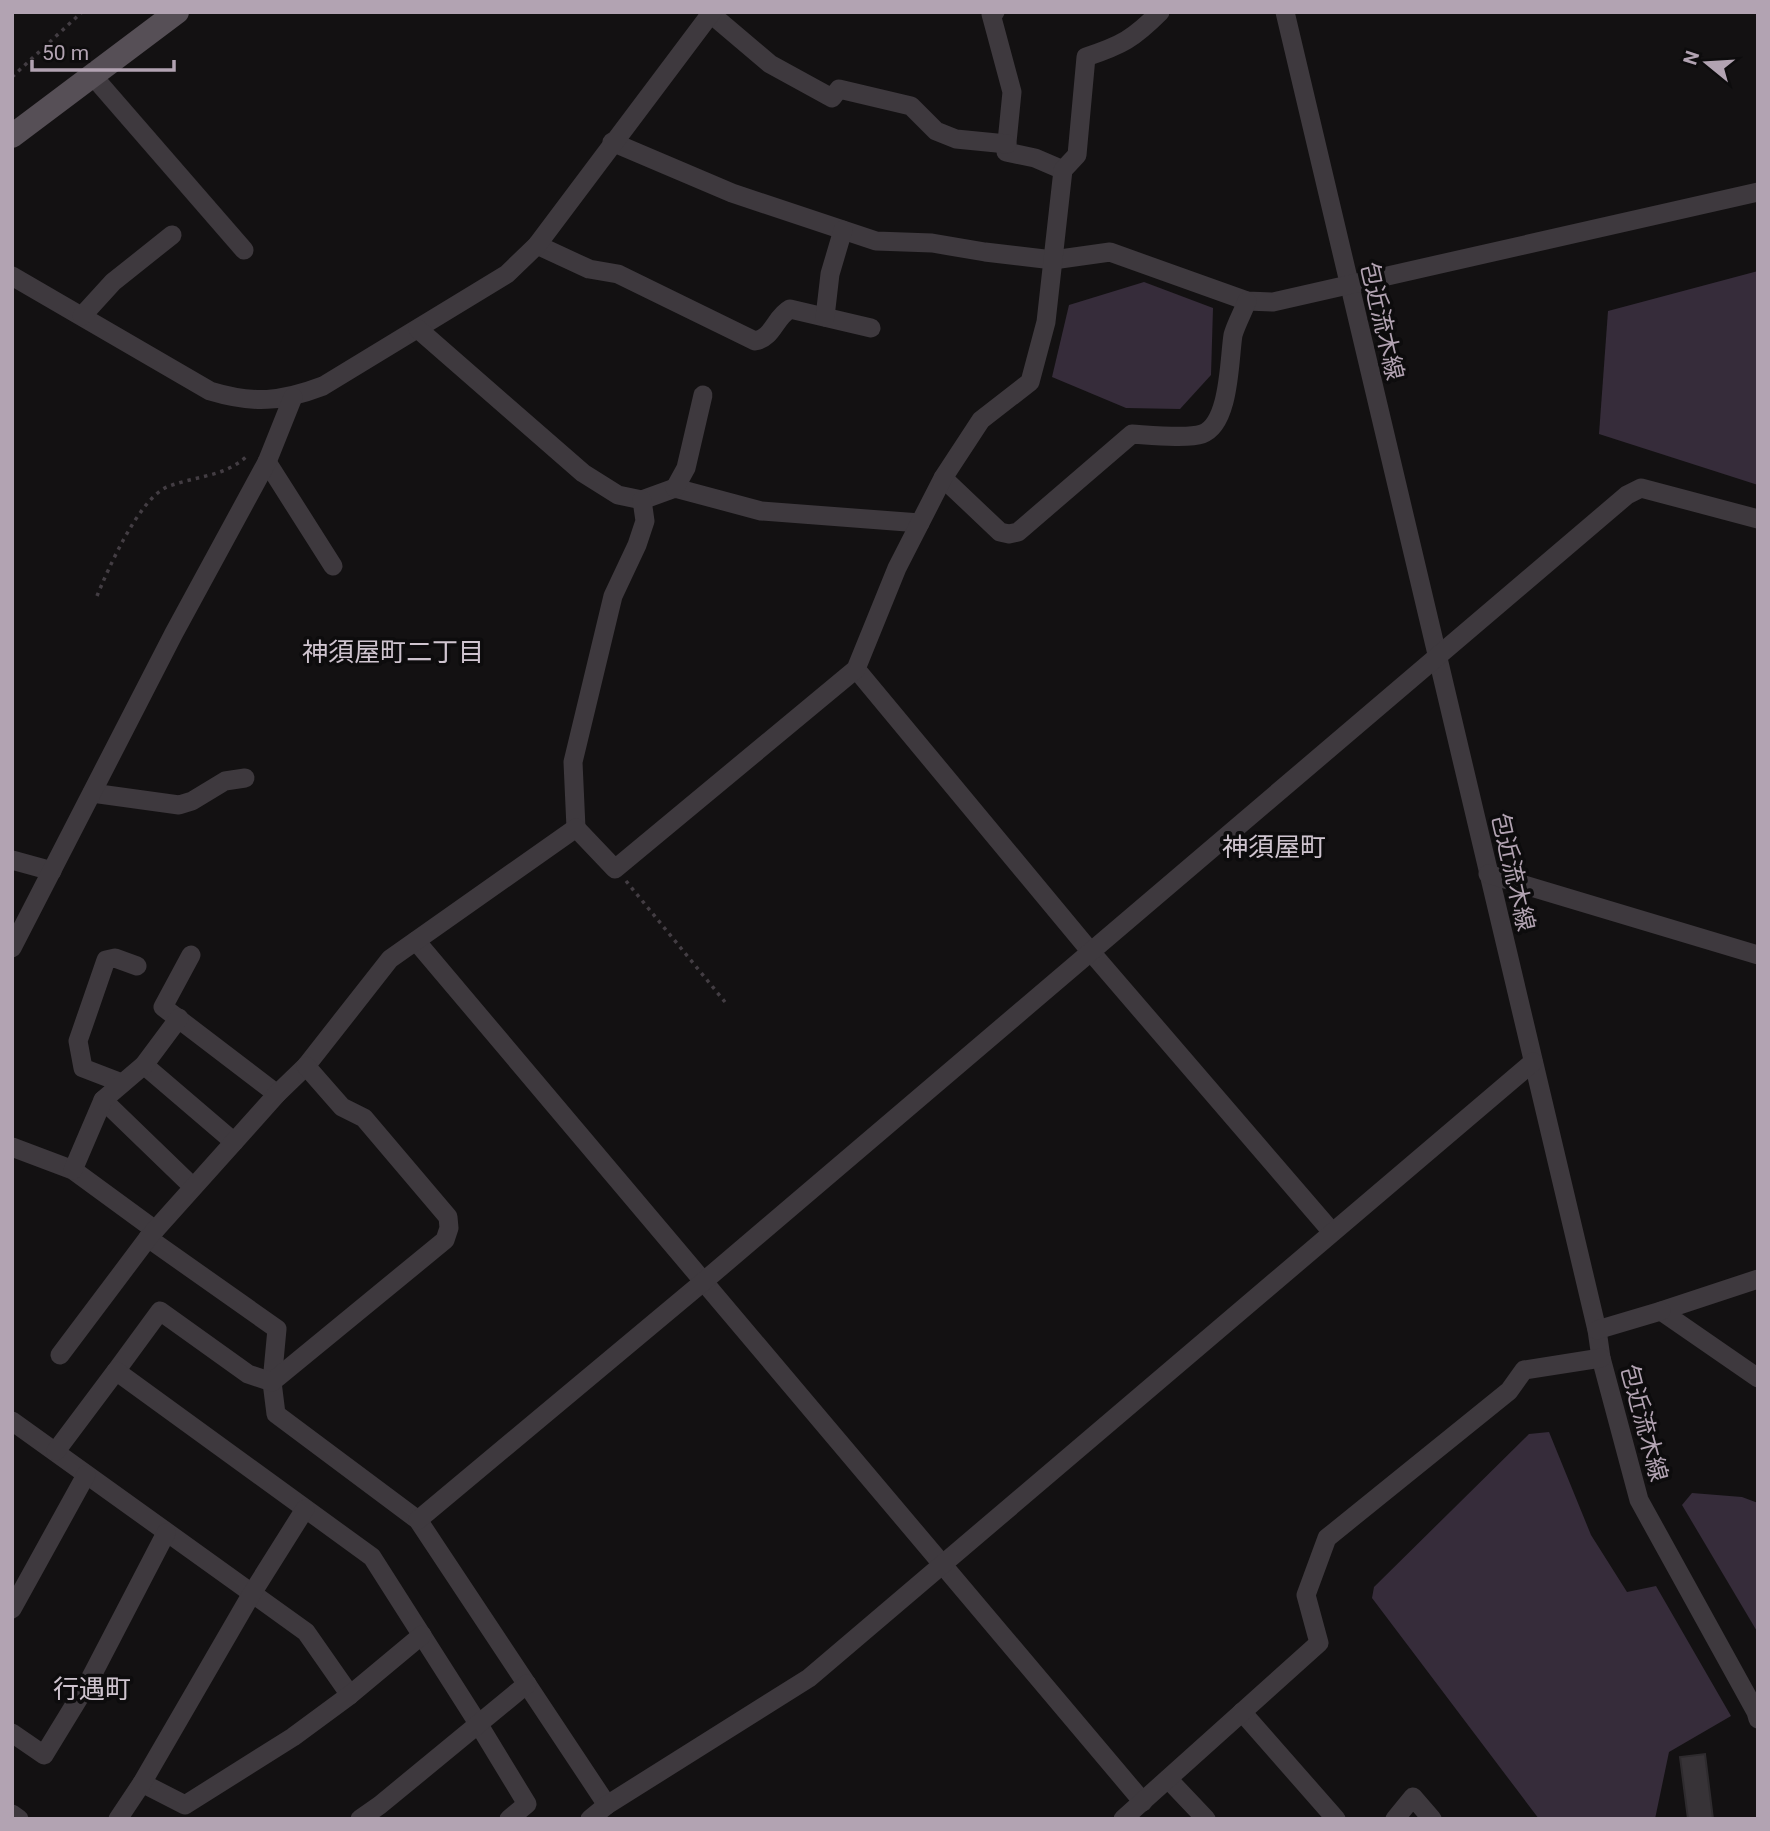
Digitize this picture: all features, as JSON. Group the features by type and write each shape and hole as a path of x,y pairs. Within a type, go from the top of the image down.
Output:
{"main road":[{"path":"12,136 177,12"}],"street":[{"path":"995,12 992,15 1012,92 1006,152 1035,158 1063,170"},
{"path":"642,500 645,521 638,545 613,596 573,762 576,828 615,869 856,669 897,568 943,478 981,419 1030,382 1046,322 1063,170 1077,155 1086,57 1118,47 1136,36 1160,12"},
{"name":"包近流木線","path":"1285,12 1597,1330 1601,1358 1639,1500 1758,1720"},
{"path":"12,276 210,391 237,399 293,397 323,386 507,274 537,245 612,142 712,13 770,64 832,98 839,89 911,107 936,131 956,139 1007,145"},
{"path":"92,75 244,250"},
{"path":"612,142 732,193 876,241 932,243 1053,260 1110,252 1247,301 1273,302 1758,192"},
{"path":"825,317 830,274 843,230"},
{"path":"82,316 113,282 172,235"},
{"path":"537,245 589,269 618,274 755,341 762,340 773,329 782,313 790,309 871,328"},
{"path":"943,478 1000,532 1009,534 1018,532 1132,435 1199,435 1210,430 1220,414 1234,332 1247,301"},
{"path":"418,329 583,473 618,495 642,500 675,488 761,511 920,523"},
{"path":"675,488 686,468 703,395"},
{"path":"12,948 174,633 259,456 293,397"},
{"path":"259,456 333,566"},
{"path":"418,1520 703,1282 1627,495 1641,488 1758,519"},
{"path":"856,669 1091,952 1332,1233"},
{"path":"92,793 178,805 192,801 225,781 245,778"},
{"path":"60,1355 151,1234 277,1094 306,1066 390,960 576,828"},
{"path":"12,860 52,871"},
{"path":"1488,874 1758,955"},
{"path":"416,941 1143,1802"},
{"path":"191,955 163,1007 277,1094"},
{"path":"122,1083 83,1068 78,1041 106,960 115,958 137,966"},
{"path":"73,1170 103,1100 144,1065 179,1018"},
{"path":"590,1819 607,1805 809,1678 1533,1062"},
{"path":"144,1065 234,1142"},
{"path":"272,1382 445,1240 449,1228 448,1217 364,1118 342,1107 306,1066"},
{"path":"103,1100 194,1187"},
{"path":"12,1147 73,1170 151,1234 277,1329 272,1382 276,1415 418,1520 607,1805"},
{"path":"1597,1330 1758,1279"},
{"path":"56,1451 160,1311 248,1374 272,1382"},
{"path":"1661,1311 1748,1361 1758,1378"},
{"path":"1124,1819 1319,1643 1306,1595 1327,1538 1509,1391 1524,1370 1601,1358"},
{"path":"116,1371 372,1557 527,1804 509,1819"},
{"path":"12,1421 306,1632 351,1695"},
{"path":"12,1609 86,1475"},
{"path":"118,1819 305,1509"},
{"path":"12,1733 44,1755 88,1683 166,1533"},
{"path":"142,1783 184,1805 293,1737 351,1695 422,1635"},
{"path":"360,1819 527,1684"},
{"path":"1242,1712 1336,1819"},
{"path":"1168,1779 1206,1819"},
{"path":"1395,1819 1413,1797 1432,1819"},
{"path":"12,1814 19,1819"}],"path":[{"path":"12,77 82,12"},
{"path":"97,596 117,549 144,509 165,488 223,472 245,458 259,456"},
{"path":"615,869 725,1002"}],"shaded area":[{"path":"1758,271 1758,485 1599,434 1608,311"},
{"path":"1144,282 1213,308 1211,375 1180,409 1126,408 1052,377 1069,305"},
{"path":"1549,1432 1591,1535 1627,1592 1656,1586 1731,1716 1669,1752 1655,1819 1539,1819 1372,1598 1374,1587 1529,1434"},
{"path":"1692,1493 1742,1497 1758,1503 1758,1633 1682,1505"}],"building":[{"path":"1705,1754 1713,1819 1688,1819 1680,1757"}],"district":[{"name":"神須屋町二丁目","path":"393,652"},
{"name":"神須屋町","path":"1274,847"},
{"name":"行遇町","path":"92,1689"}]}
